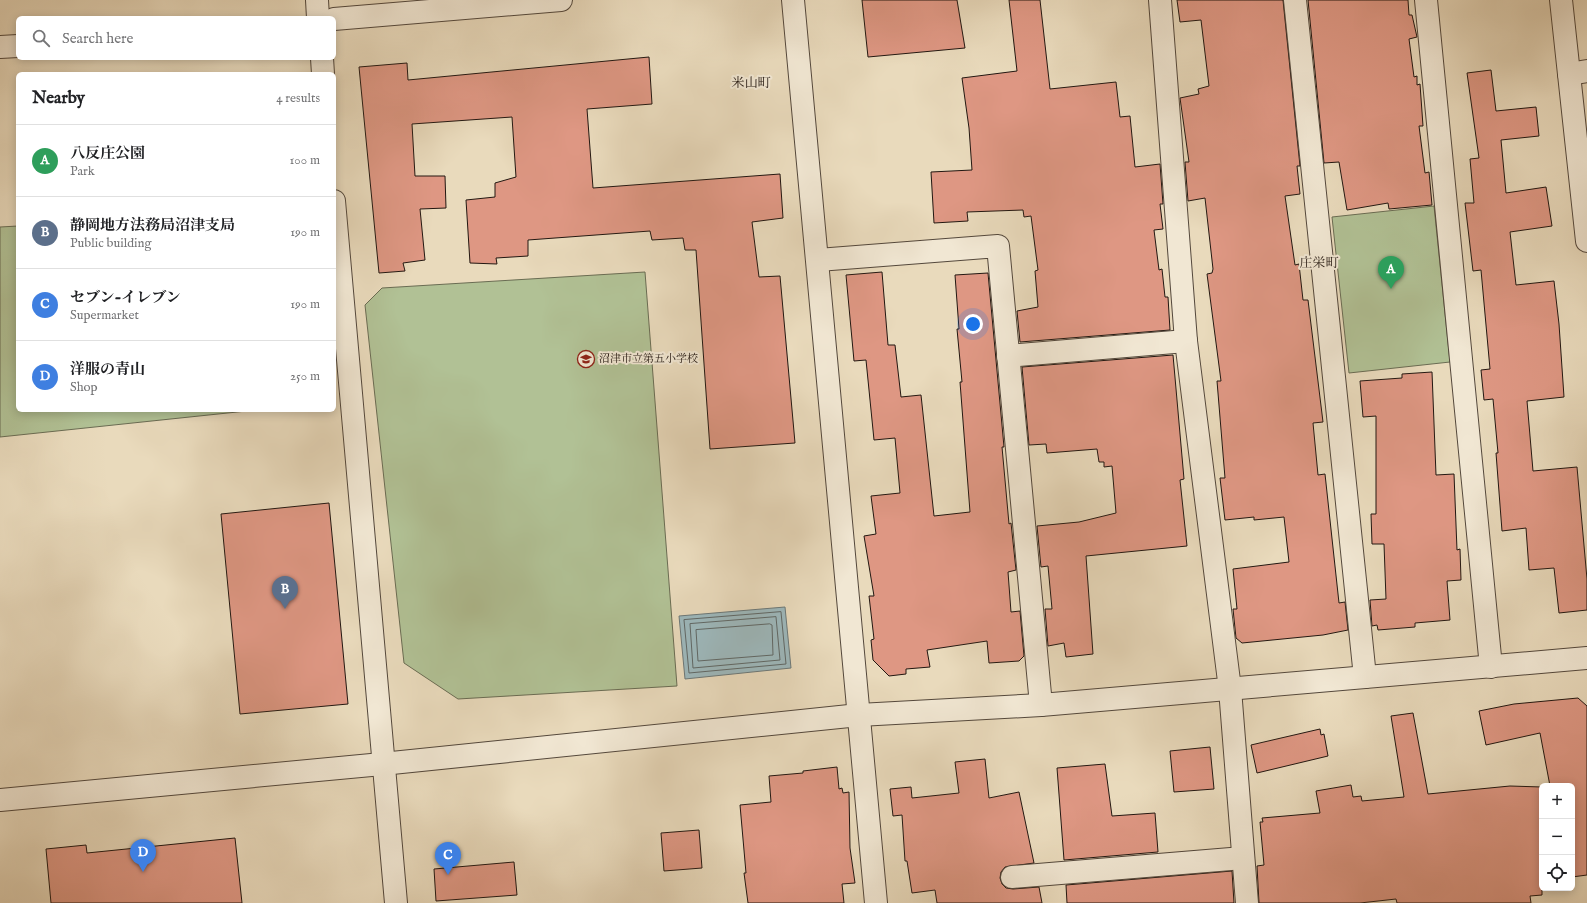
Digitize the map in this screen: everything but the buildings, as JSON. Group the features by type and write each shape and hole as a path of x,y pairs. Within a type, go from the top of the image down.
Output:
{"street":[{"path":"317,0 318,16"},
{"path":"336,19 562,0"},
{"path":"793,0 876,903"},
{"path":"1160,0 1186,341 1230,690 1247,903"},
{"path":"1295,0 1365,678"},
{"path":"1426,0 1491,667"},
{"path":"1561,0 1578,73 1587,241"},
{"path":"0,47 16,46"},
{"path":"322,60 323,72"},
{"path":"336,224 382,764 396,903"},
{"path":"818,260 998,246 1041,705"},
{"path":"1008,356 1186,341"},
{"path":"0,800 382,764 859,715 1041,705 1230,690 1587,658"},
{"path":"1012,877 1243,858"}],"green space":[{"path":"1434,206 1450,362 1349,373 1332,217"},
{"path":"16,226 16,412 237,412 0,437 0,227"},
{"path":"645,272 677,686 458,699 404,663 365,305 382,288"}],"water":[{"path":"785,607 791,668 685,679 679,616"}],"place":[{"name":"八反庄公園","path":"1391,289"},
{"name":"沼津市立第五小学校","path":"586,359"},
{"name":"静岡地方法務局沼津支局","path":"285,609"},
{"name":"洋服の青山","path":"143,872"},
{"name":"セブン-イレブン","path":"448,875"}],"district":[{"name":"米山町","path":"751,83"},
{"name":"庄栄町","path":"1319,263"}]}
